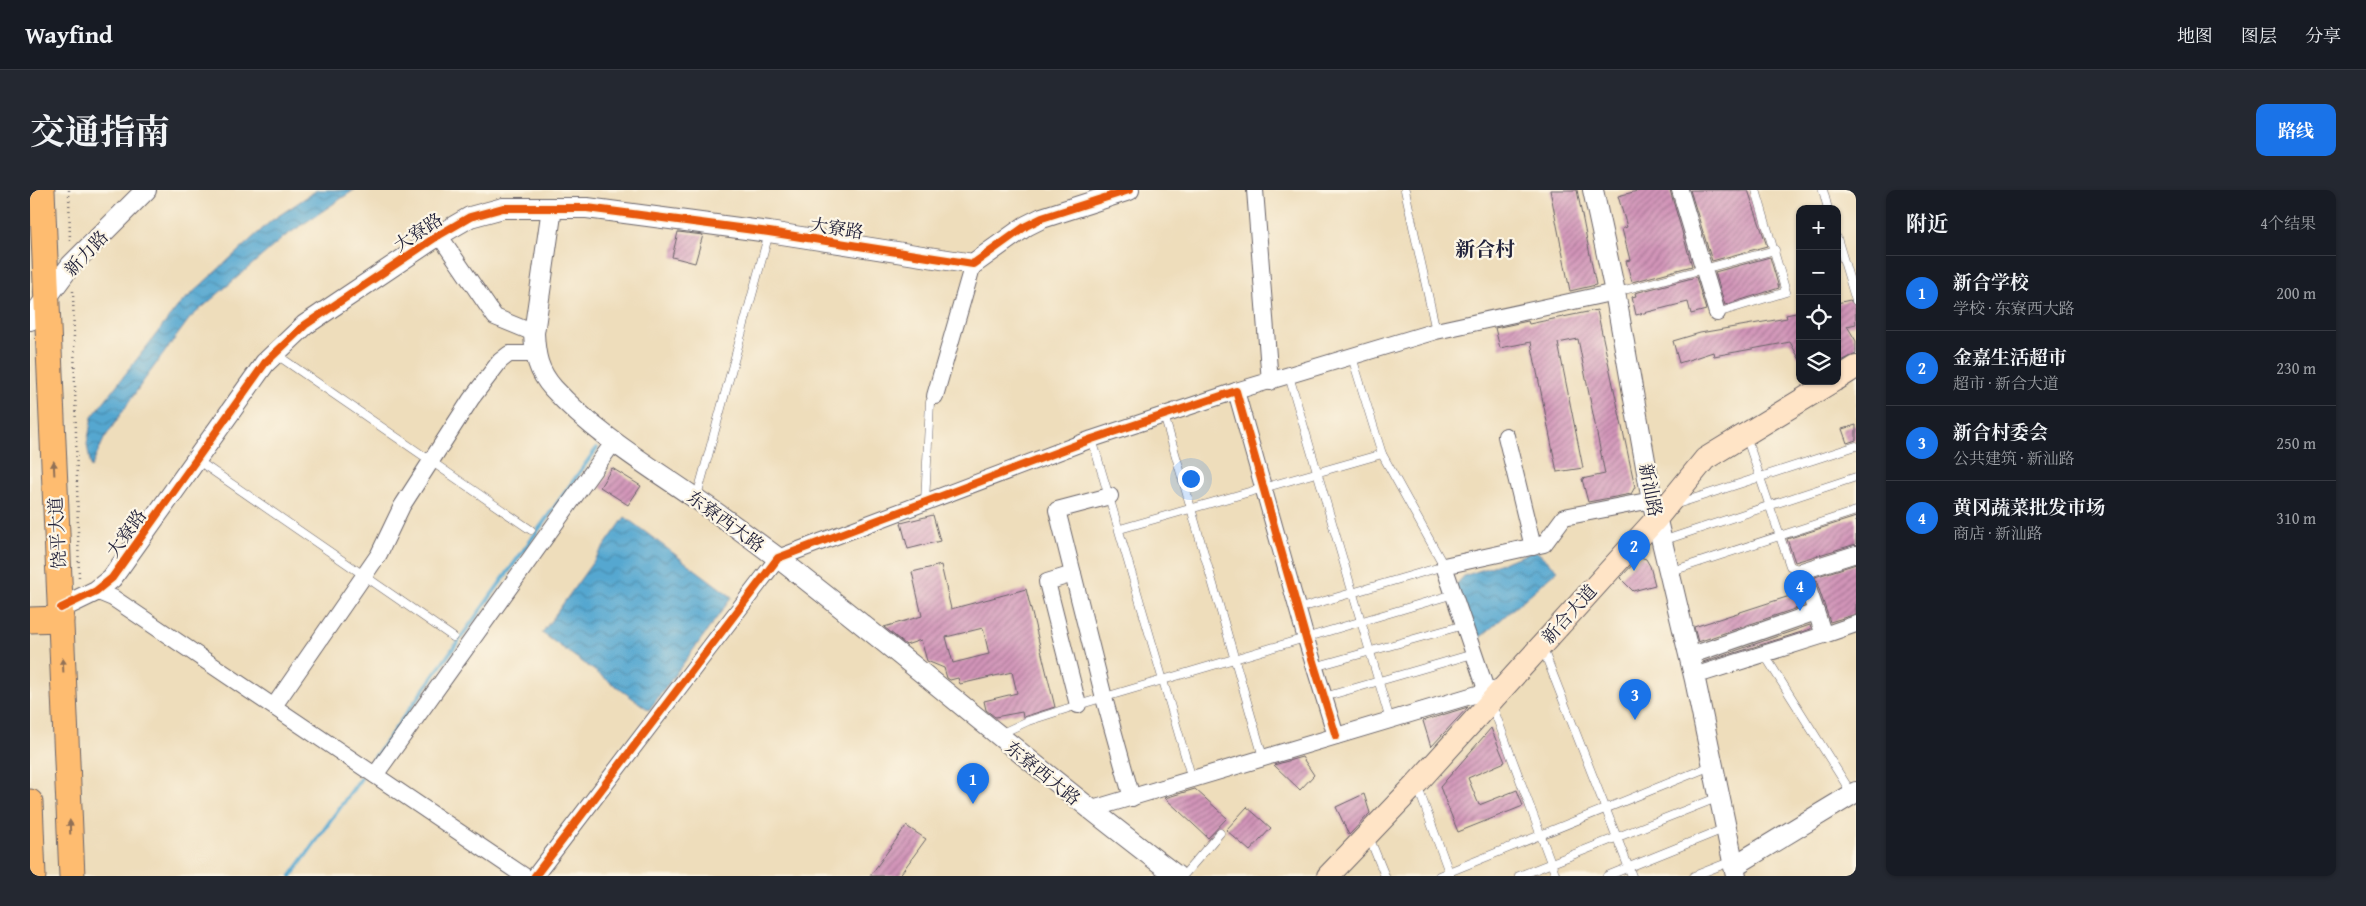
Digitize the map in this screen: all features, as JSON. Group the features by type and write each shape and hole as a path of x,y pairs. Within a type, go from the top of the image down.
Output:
{"main road":[{"name":"饶平大道","path":"42,190 46,301 74,604 72,876"},
{"path":"1841,377 1856,368"},
{"name":"新合大道","path":"1328,876 1417,784 1493,693 1541,645 1658,508 1705,459 1826,385"},
{"path":"30,620 74,604"},
{"path":"30,802 33,876"}],"street":[{"name":"新力路","path":"30,320 71,265 146,190"},
{"path":"935,396 972,264 1026,226 1042,218 1129,190"},
{"path":"1255,190 1270,382"},
{"name":"新汕路","path":"1593,190 1658,508 1662,541 1694,676 1734,868"},
{"path":"1680,190 1717,313"},
{"name":"大寮路","path":"74,604 112,578 134,550 265,363 275,353 305,325 439,235 470,217 503,208 587,208 769,232 972,264"},
{"name":"东寮西大路","path":"552,208 534,333 535,354 541,373 555,390 613,443 696,498 778,558 996,736 1177,876"},
{"path":"439,235 496,317 534,333"},
{"path":"535,876 778,558 1092,439 1236,391 1436,331 1615,292"},
{"path":"274,706 379,554 402,506 471,399 500,361 509,354 535,354"},
{"path":"1236,391 1297,609 1336,736"},
{"path":"1506,436 1532,547"},
{"path":"375,775 613,443"},
{"path":"1110,496 1057,510 1104,698 1132,798"},
{"path":"1090,810 1390,720 1493,693 1473,654 1444,566 1544,544 1564,517 1658,508"},
{"path":"1824,635 1802,571 1856,554"},
{"path":"1073,574 1047,582 1078,705"},
{"path":"74,604 113,598 524,876"},
{"path":"1689,656 1816,612"},
{"path":"1694,676 1856,624"},
{"path":"1734,868 1854,793"}],"lane":[{"path":"1405,190 1436,331"},
{"path":"1717,313 1786,292 1756,190"},
{"path":"1823,190 1827,205"},
{"path":"696,498 769,232"},
{"path":"1615,292 1775,250"},
{"path":"1841,250 1856,301"},
{"path":"275,353 530,530"},
{"path":"1297,609 1444,566 1382,454 1352,357"},
{"path":"1289,376 1390,720"},
{"path":"925,502 930,402 935,396"},
{"path":"1164,415 1263,757"},
{"path":"1746,434 1790,566 1802,571"},
{"path":"1092,439 1192,779"},
{"path":"1658,508 1856,446"},
{"path":"1120,529 1382,454"},
{"path":"197,460 453,638"},
{"path":"1662,541 1856,477"},
{"path":"1670,572 1856,511"},
{"path":"996,736 1028,721 1078,705 1454,594"},
{"path":"1314,667 1464,625"},
{"path":"1541,645 1632,876"},
{"path":"1324,697 1473,654"},
{"path":"1764,654 1854,793"},
{"path":"1493,693 1540,835 1556,876"},
{"path":"1439,876 1450,874 1540,835 1713,766"},
{"path":"1417,784 1450,874"},
{"path":"1519,876 1719,797"},
{"path":"1607,876 1726,828"},
{"path":"1183,876 1220,833"},
{"path":"1368,833 1385,876"},
{"path":"1694,876 1734,868"}],"path":[{"path":"69,190 76,386 74,604"}],"water":[{"path":"317,190 354,190 284,237 190,318 104,439 91,468 87,444 92,417 178,306 271,221"},
{"path":"625,517 732,597 649,710 542,633"},
{"path":"1536,551 1558,570 1475,642 1455,586 1464,576"}],"building":[{"path":"1550,190 1577,190 1596,285 1570,291"},
{"path":"1641,190 1670,190 1692,266 1632,282 1626,261 1630,260 1622,229 1627,227 1618,196"},
{"path":"1690,190 1748,190 1767,246 1712,261"},
{"path":"678,232 703,235 695,263 672,257"},
{"path":"1770,257 1779,288 1725,305 1715,272"},
{"path":"1696,277 1706,310 1691,314 1688,302 1636,315 1632,297 1636,296 1635,293"},
{"path":"1850,300 1855,306 1856,324 1847,326 1856,341 1856,354 1841,361 1841,340 1841,302"},
{"path":"1597,310 1635,487 1631,494 1588,502 1582,479 1605,474 1578,339 1558,343 1583,468 1557,472 1531,342 1500,348 1495,328 1528,321 1529,324"},
{"path":"1796,313 1796,353 1790,342 1714,356 1713,352 1679,363 1673,341 1700,333 1787,318 1786,315"},
{"path":"1856,425 1856,440 1847,443 1842,429"},
{"path":"612,468 641,486 628,505 600,487"},
{"path":"933,515 940,541 908,549 901,523"},
{"path":"1856,517 1856,544 1795,562 1787,539"},
{"path":"1640,557 1646,559 1650,566 1655,585 1633,591 1620,578"},
{"path":"1856,564 1856,614 1830,622 1815,577"},
{"path":"941,565 951,609 1026,589 1055,707 1023,717 1022,712 995,717 986,710 984,701 1017,693 1012,672 960,684 958,678 950,680 947,678 944,668 927,661 921,640 906,645 884,627 922,616 912,572","holes":["983,628 989,654 953,663 946,637"]},
{"path":"1799,593 1803,606 1698,642 1694,627"},
{"path":"1810,625 1811,629 1703,663 1703,662"},
{"path":"1468,707 1431,747 1423,721"},
{"path":"1491,728 1505,762 1468,778 1479,805 1517,790 1523,806 1458,832 1440,787"},
{"path":"1302,757 1314,775 1300,790 1274,765"},
{"path":"1195,789 1227,818 1208,838 1165,798"},
{"path":"1364,794 1370,813 1349,835 1336,807"},
{"path":"1247,807 1271,828 1250,851 1226,830"},
{"path":"906,826 926,839 899,876 870,876"}],"waterway":[{"path":"373,760 597,448"},
{"path":"291,876 361,778"}],"cycle path":[{"path":"61,608 96,591 112,578 265,363 305,325 439,235 470,217 503,208 587,208 769,232 973,264 1026,226 1042,218 1129,190"},
{"path":"535,876 778,558 1092,439 1236,391 1306,639 1336,736"}],"place":[{"name":"金嘉生活超市","path":"1634,571"},
{"name":"黄冈蔬菜批发市场","path":"1800,611"},
{"name":"新合村委会","path":"1635,720"},
{"name":"新合学校","path":"973,804"}],"district":[{"name":"新合村","path":"1485,248"}]}
